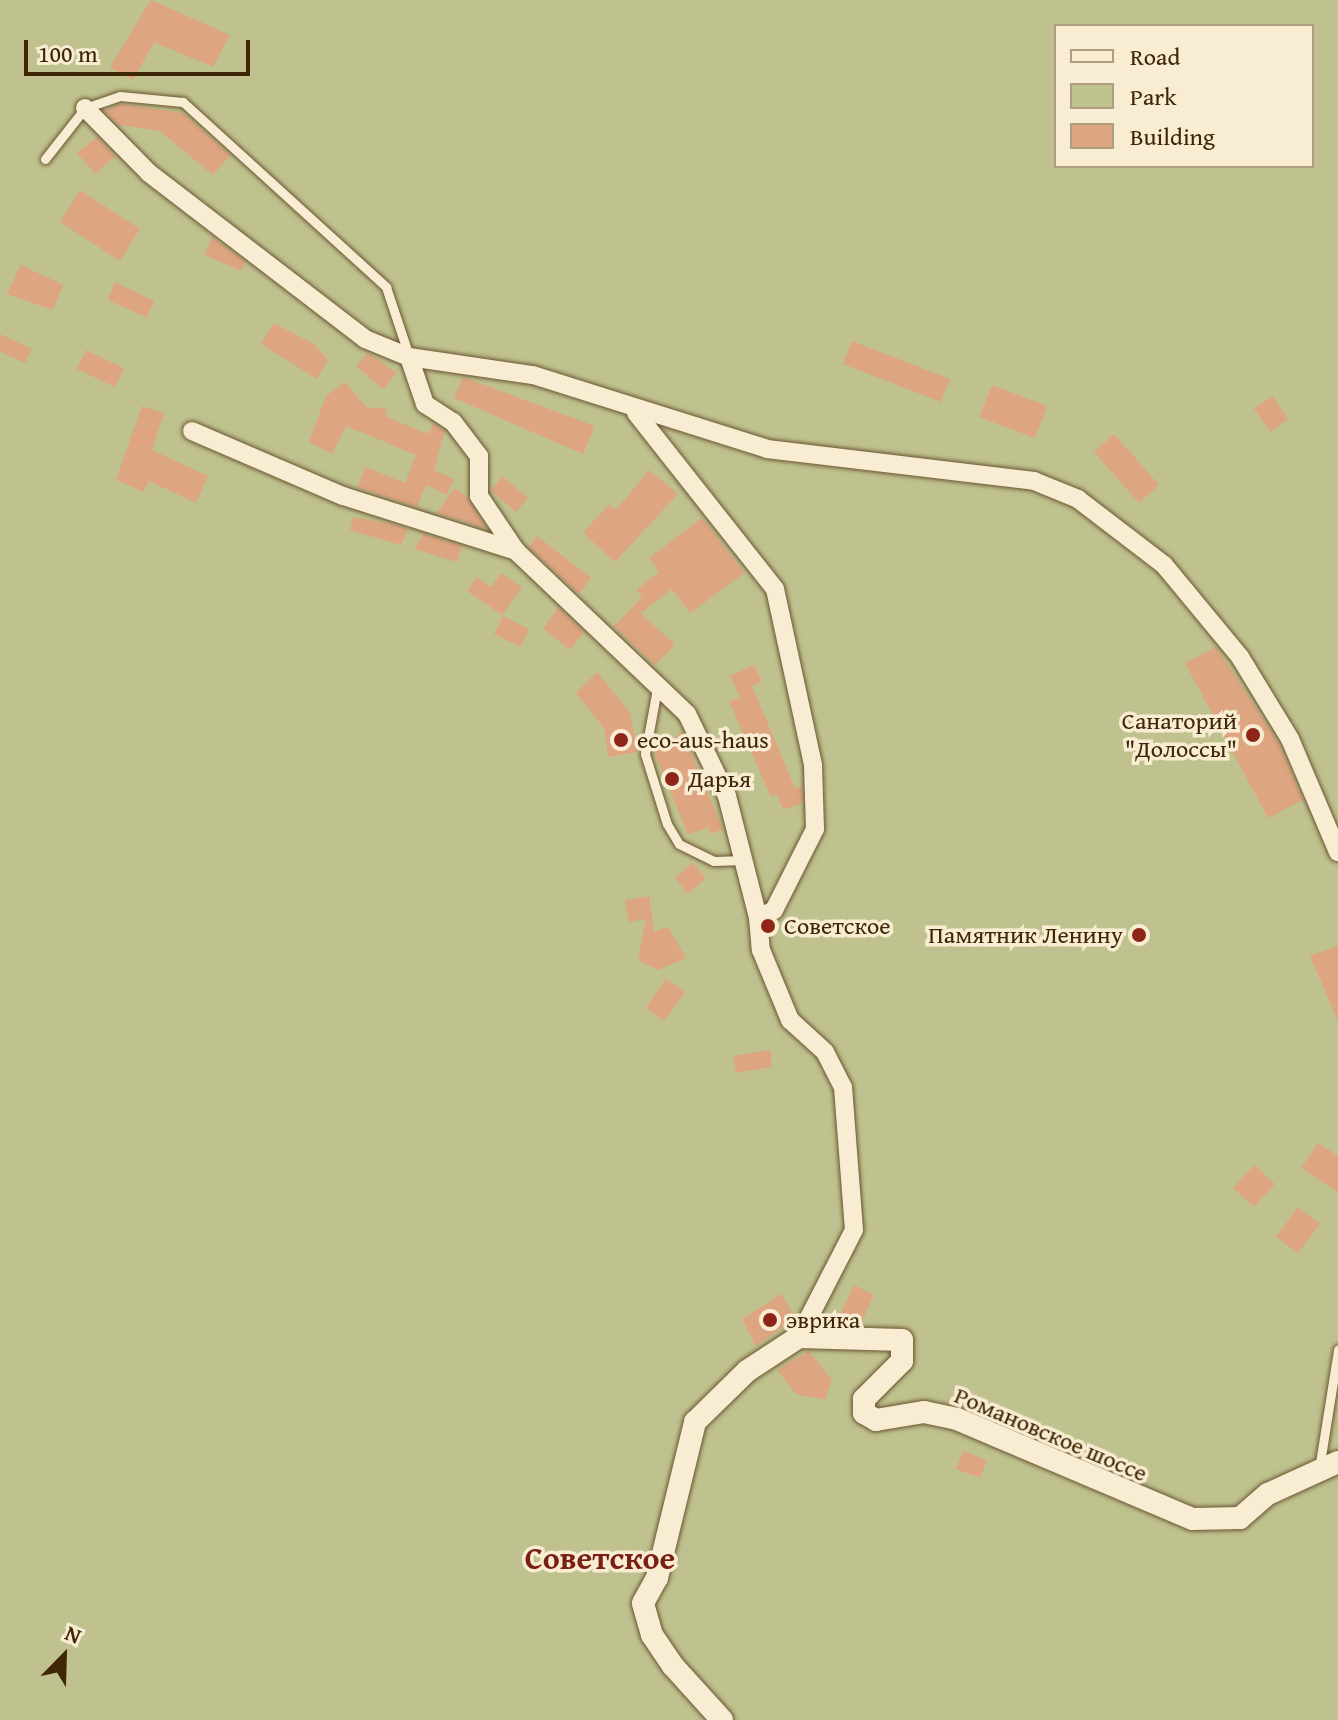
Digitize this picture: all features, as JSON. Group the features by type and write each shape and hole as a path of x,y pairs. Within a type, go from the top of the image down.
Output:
{"street":[{"path":"85,108 149,173 365,339 409,357 533,375 636,413 666,414 767,449 1034,481 1078,499 1164,565 1240,657 1290,739 1338,852"},
{"path":"409,357 425,404 453,422 479,456 479,496 516,551 658,683 708,750 743,860 758,918 761,950 790,1020 825,1052 843,1087 853,1149 854,1230 799,1337 747,1371 695,1422 657,1578 643,1603 652,1635 673,1666 722,1720"},
{"path":"636,413 665,457 761,566 783,612 813,765 815,829 774,910 758,918"},
{"path":"192,431 343,496 516,551"},
{"name":"Романовское шоссе","path":"799,1337 902,1340 902,1361 864,1399 864,1413 876,1420 924,1412 957,1419 1193,1519 1240,1518 1329,1466"}],"lane":[{"path":"45,159 85,108 120,96 183,102 386,287 409,357"},
{"path":"658,683 645,754 667,824 679,844 714,861 743,860"},
{"path":"1329,1466 1338,1350"}],"green space":[{"path":"0,0 1338,0 1338,1720 0,1720"}],"building":[{"path":"151,0 230,35 213,67 154,42 133,80 110,67"},
{"path":"120,104 183,113 230,155 213,175 160,131 119,125 104,111"},
{"path":"97,137 115,156 95,174 77,153"},
{"path":"80,190 140,229 120,261 60,222"},
{"path":"212,237 245,262 241,271 205,255"},
{"path":"21,265 63,285 53,310 7,294"},
{"path":"115,282 154,301 147,318 108,300"},
{"path":"274,323 314,344 328,360 317,379 261,344"},
{"path":"0,334 32,349 25,363 0,352"},
{"path":"852,341 950,379 941,402 843,364"},
{"path":"86,350 124,368 115,387 77,369"},
{"path":"368,353 397,373 383,389 356,366"},
{"path":"463,377 595,426 583,454 454,398"},
{"path":"345,382 366,407 387,409 385,416 428,434 434,424 445,431 434,470 454,479 447,495 426,485 417,507 357,487 366,467 405,483 416,455 346,426 332,454 309,442 326,396"},
{"path":"992,385 1047,406 1035,438 979,417"},
{"path":"1272,396 1288,419 1271,432 1254,409"},
{"path":"142,406 164,413 152,450 208,476 196,503 149,481 144,492 116,480"},
{"path":"1114,434 1159,485 1139,503 1094,452"},
{"path":"649,470 678,494 615,562 583,533 609,504 616,510"},
{"path":"502,476 528,498 516,512 491,491"},
{"path":"454,488 467,496 487,529 437,513"},
{"path":"353,517 408,529 401,545 350,530"},
{"path":"702,518 744,573 690,613 672,589 641,613 675,645 655,665 614,626 642,597 636,590 659,572 649,558"},
{"path":"423,534 462,546 457,562 414,549"},
{"path":"537,536 591,578 579,594 529,547"},
{"path":"501,573 522,587 502,615 467,591 477,577 491,587"},
{"path":"558,608 584,632 570,650 543,628"},
{"path":"503,616 529,629 520,647 494,634"},
{"name":"Санаторий \"Долоссы\"","path":"1216,647 1279,744 1303,800 1268,818 1185,663"},
{"path":"754,665 762,681 752,686 795,788 802,786 802,803 783,810 777,794 771,797 729,701 740,697 730,676"},
{"path":"597,672 630,712 638,752 608,757 604,728 576,693"},
{"path":"682,732 723,829 710,834 708,827 688,835 654,751"},
{"path":"693,863 706,878 688,894 675,878"},
{"path":"649,896 654,932 668,927 686,958 658,970 638,960 646,919 629,922 625,900"},
{"path":"1338,946 1338,1019 1337,1019 1310,956"},
{"path":"666,979 685,992 664,1021 646,1008"},
{"path":"770,1050 772,1067 736,1073 733,1056"},
{"path":"1318,1143 1338,1156 1338,1192 1301,1168"},
{"path":"1254,1165 1275,1184 1254,1207 1233,1188"},
{"path":"1298,1207 1320,1224 1298,1253 1276,1237"},
{"path":"854,1285 874,1295 860,1325 838,1319"},
{"name":"эврика","path":"782,1294 795,1318 756,1346 742,1319"},
{"path":"809,1351 832,1380 825,1400 796,1394 777,1370"},
{"path":"963,1451 987,1460 980,1478 956,1469"}],"place":[{"name":"Санаторий \"Долоссы\"","path":"1253,735"},
{"name":"eco-aus-haus","path":"621,740"},
{"name":"Дарья","path":"672,779"},
{"name":"Советское","path":"768,926"},
{"name":"Памятник Ленину","path":"1139,935"},
{"name":"эврика","path":"770,1320"}],"district":[{"name":"Советское","path":"600,1558"}]}
